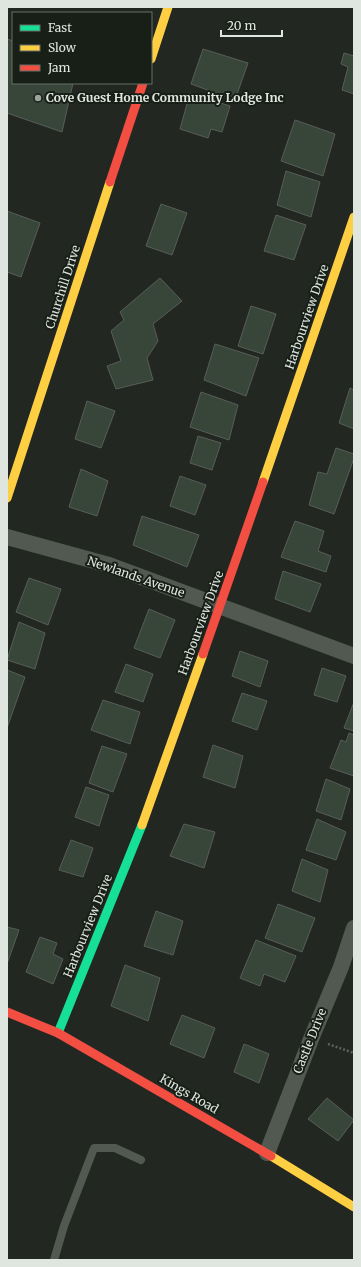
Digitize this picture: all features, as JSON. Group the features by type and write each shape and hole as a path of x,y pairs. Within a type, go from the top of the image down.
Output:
{"street":[{"path":"152,56 168,7"},
{"name":"Churchill Drive","path":"7,498 143,84"},
{"name":"Harbourview Drive","path":"58,1033 138,835 220,607 354,217"},
{"name":"Newlands Avenue","path":"7,537 109,565 354,656"},
{"name":"Castle Drive","path":"267,1153 311,1038 341,967 354,928"},
{"name":"Kings Road","path":"7,1012 58,1033 267,1153 354,1207"}],"lane":[{"path":"54,1260 64,1226 94,1148 115,1148 141,1160"}],"path":[{"path":"311,1038 354,1053"}],"building":[{"name":"Cove Guest Home Community Lodge Inc","path":"7,39 12,41 12,84 73,84 62,132 7,113"},
{"path":"203,49 248,63 235,100 191,84"},
{"path":"344,53 354,56 354,94 342,90 348,67 341,64"},
{"path":"190,93 230,106 222,132 211,129 208,138 180,129"},
{"path":"295,120 335,134 323,176 281,161"},
{"path":"286,171 320,182 311,217 277,205"},
{"path":"161,204 187,213 172,255 146,246"},
{"path":"7,211 40,223 21,277 7,272"},
{"path":"276,215 306,225 294,260 264,251"},
{"path":"160,278 182,301 153,324 158,341 147,358 153,380 116,389 107,366 121,361 111,331 124,320 120,312"},
{"path":"251,306 276,314 263,354 238,346"},
{"path":"215,344 259,358 246,396 204,380"},
{"path":"350,388 354,390 354,429 339,423"},
{"path":"201,392 238,405 229,440 190,427"},
{"path":"87,401 115,411 101,448 75,439"},
{"path":"198,436 221,443 212,470 190,463"},
{"path":"336,448 354,454 354,458 334,514 309,505 318,472 327,474"},
{"path":"81,469 108,481 97,516 69,507"},
{"path":"180,476 206,485 195,515 170,506"},
{"path":"142,516 199,535 187,567 133,545"},
{"path":"295,521 324,531 318,551 331,556 326,572 281,557"},
{"path":"283,571 321,584 310,612 275,599"},
{"path":"29,578 61,589 48,625 16,612"},
{"path":"149,609 175,620 160,658 134,648"},
{"path":"19,622 45,633 35,669 7,660"},
{"path":"240,651 268,661 260,687 232,676"},
{"path":"126,664 153,674 143,702 115,692"},
{"path":"322,668 346,676 337,702 314,695"},
{"path":"7,670 25,677 7,728"},
{"path":"242,693 267,701 257,730 232,721"},
{"path":"103,700 140,712 130,744 91,730"},
{"path":"354,702 354,731 344,728"},
{"path":"349,733 354,735 354,776 330,768 341,740 346,742"},
{"path":"213,745 243,756 235,788 203,777"},
{"path":"102,746 127,754 113,792 89,783"},
{"path":"326,779 350,789 341,820 316,811"},
{"path":"86,787 109,795 99,826 75,817"},
{"path":"317,819 346,832 336,860 306,850"},
{"path":"184,824 215,832 204,868 170,856"},
{"path":"71,840 93,848 83,877 59,870"},
{"path":"302,859 328,870 320,902 292,891"},
{"path":"278,904 315,918 302,952 265,938"},
{"path":"156,911 183,921 173,955 144,946"},
{"path":"7,927 19,930 7,964"},
{"path":"40,937 57,943 53,954 63,959 53,984 26,972"},
{"path":"256,940 296,956 285,982 264,974 260,986 240,978"},
{"path":"125,965 160,978 148,1021 111,1006"},
{"path":"182,1015 215,1028 204,1058 170,1044"},
{"path":"244,1044 269,1054 259,1083 234,1072"},
{"path":"327,1098 354,1120 338,1141 308,1119"}],"traffic: fast":[{"path":"58,1033 142,825"}],"traffic: slow":[{"path":"152,56 168,7"},
{"path":"7,498 110,182"},
{"path":"263,482 354,217"},
{"path":"142,825 203,654"},
{"path":"271,1156 354,1207"}],"traffic: jam":[{"path":"110,182 143,84"},
{"path":"203,654 263,482"},
{"path":"7,1012 58,1033 271,1156"}],"place":[{"name":"Cove Guest Home Community Lodge Inc","path":"38,98"}]}
